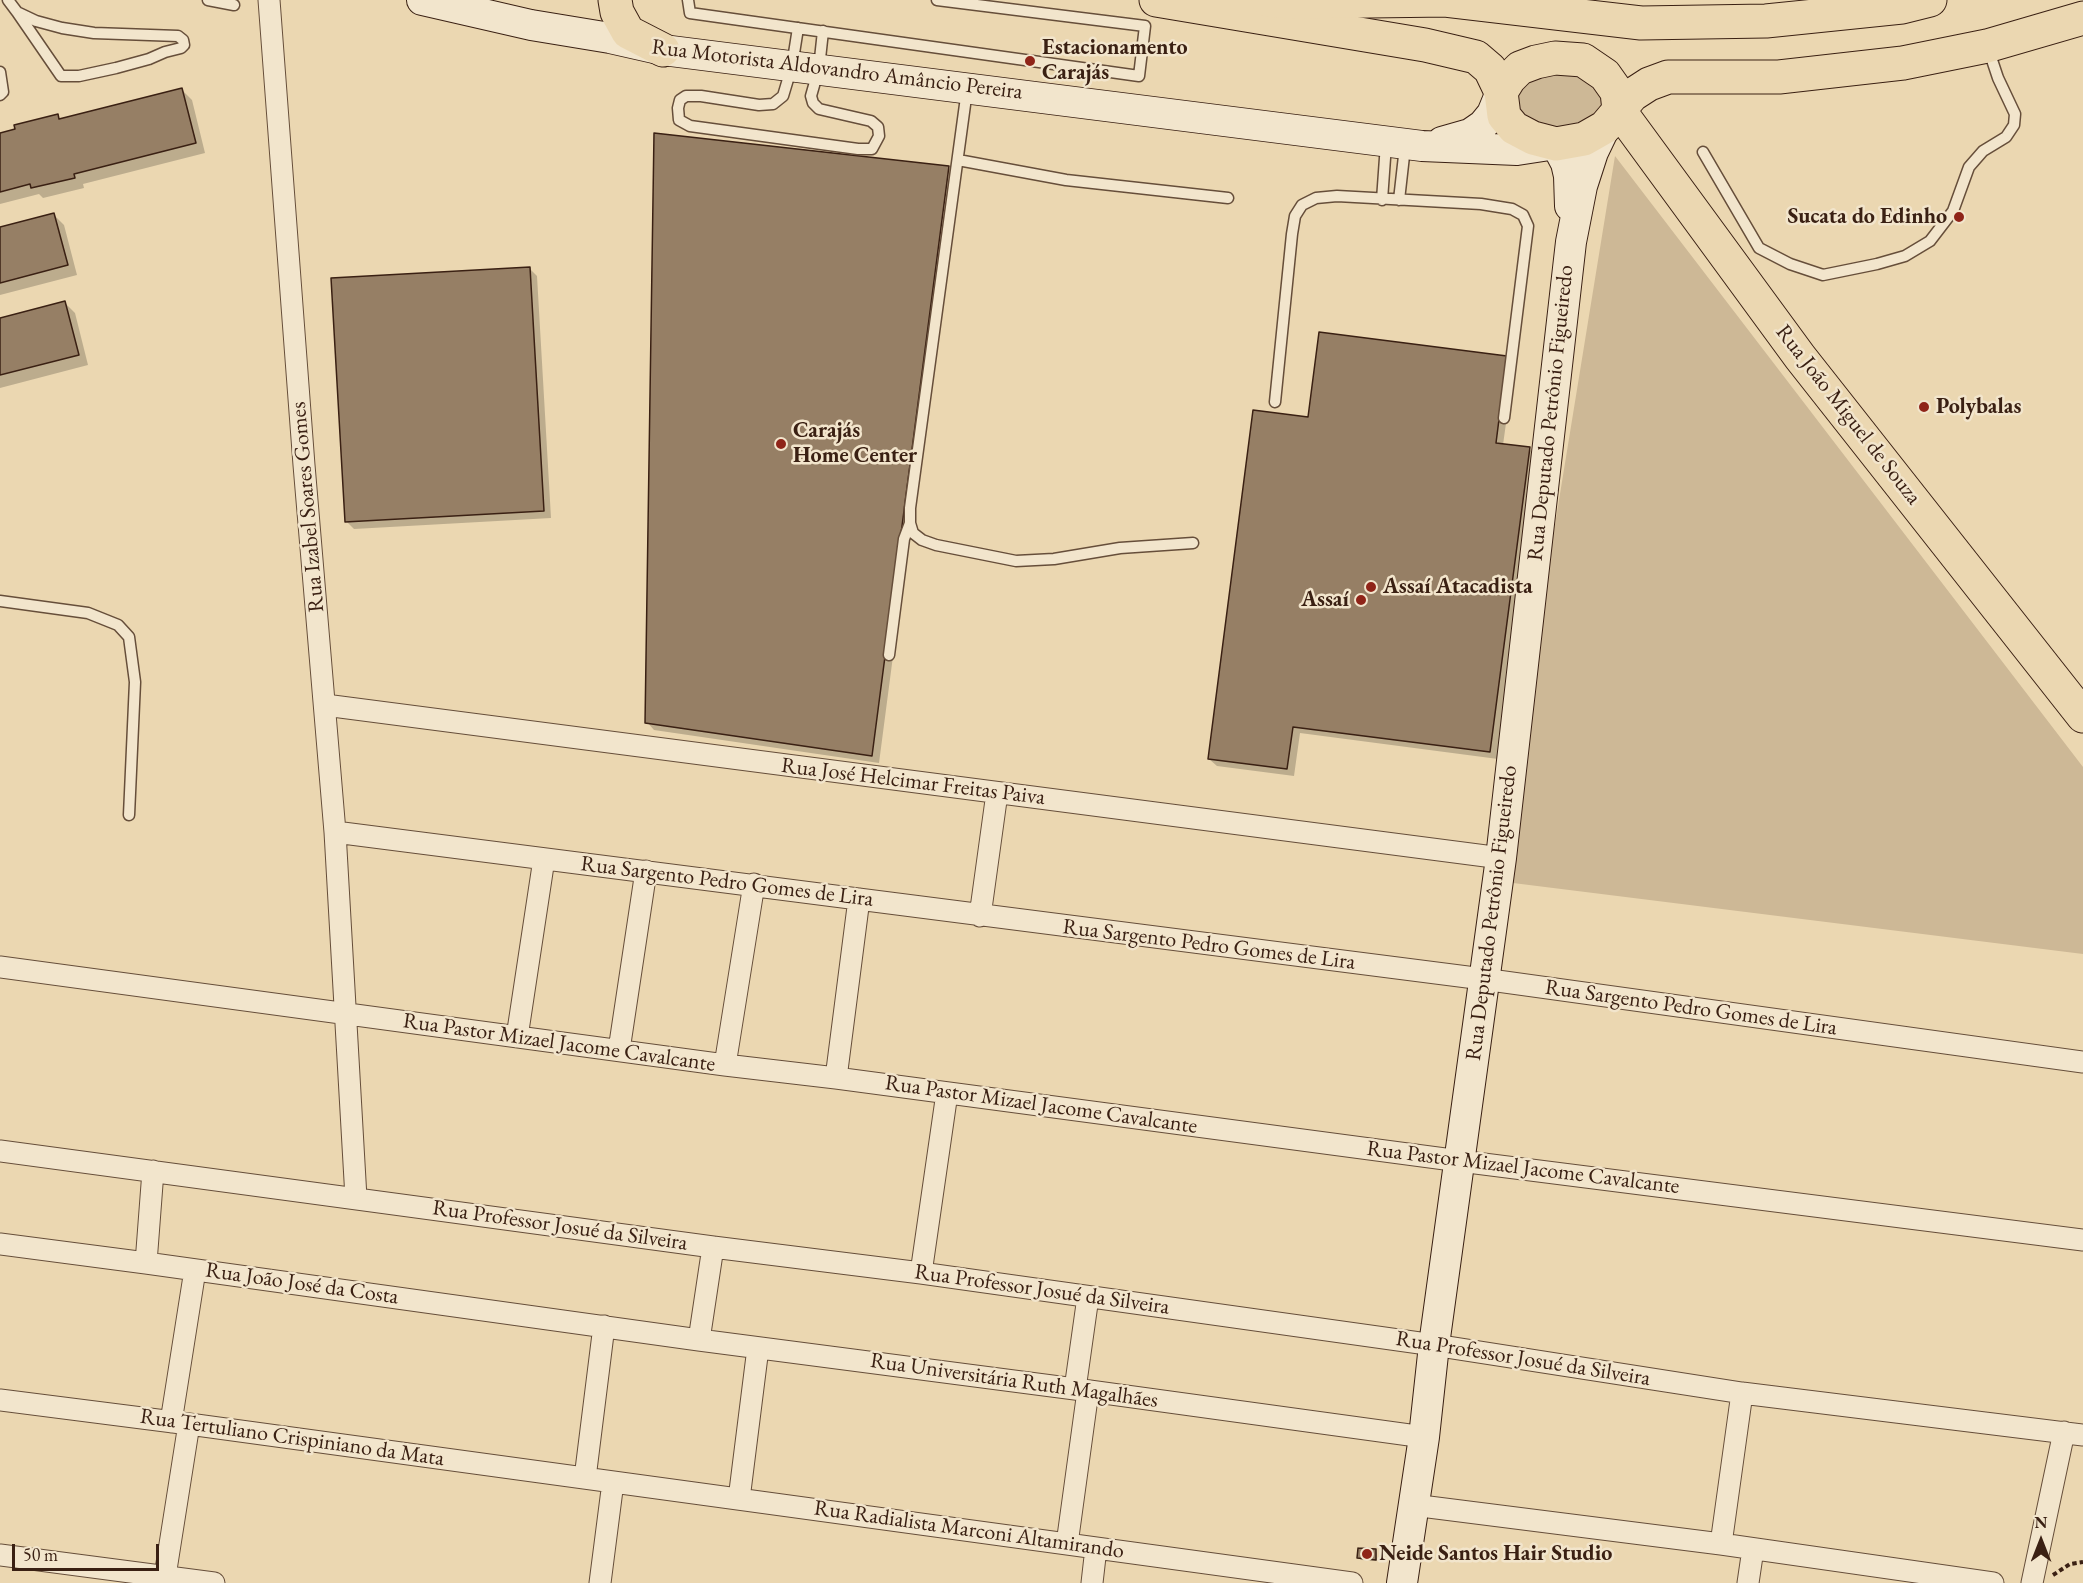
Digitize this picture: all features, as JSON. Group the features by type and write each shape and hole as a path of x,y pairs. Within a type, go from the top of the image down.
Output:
{"main road":[{"path":"615,0 616,12 628,32 663,50"},
{"path":"1156,0 1425,45 1476,57 1490,69 1501,92 1504,116 1514,128 1533,138 1556,144 1584,139 1612,118 1632,95 1649,84 1668,77 1779,77 1903,63 1988,46 2083,18"},
{"path":"1268,0 1291,2 1446,0 1641,23 1766,21 1902,7 1930,0"},
{"path":"1501,92 1520,68 1555,58 1583,60 1605,75 1617,92 1612,118"},
{"name":"Rua João Miguel de Souza","path":"1612,118 2083,716"}],"street":[{"name":"Rua Izabel Soares Gomes","path":"269,0 335,832 356,1198"},
{"name":"Rua Motorista Aldovandro Amâncio Pereira","path":"422,0 531,25 610,38 663,50 1404,143 1517,150 1556,144"},
{"name":"Rua Motorista Aldovandro Amâncio Pereira","path":"495,0 577,24 610,38"},
{"name":"Rua Motorista Aldovandro Amâncio Pereira","path":"1404,143 1462,137 1483,125 1492,114 1501,92"},
{"name":"Rua Deputado Petrônio Figueiredo","path":"1402,1583 1424,1437 1434,1345 1501,858 1571,242 1582,186 1593,152 1612,118"},
{"name":"Rua Deputado Petrônio Figueiredo","path":"1556,144 1566,163 1569,176 1571,242"},
{"name":"Rua José Helcimar Freitas Paiva","path":"325,705 1501,858"},
{"path":"981,916 997,793"},
{"name":"Rua Sargento Pedro Gomes de Lira","path":"335,832 1483,979 2083,1062"},
{"path":"518,1037 544,859"},
{"path":"618,1050 646,871"},
{"path":"725,1065 753,884"},
{"path":"836,1078 859,899"},
{"name":"Rua Pastor Mizael Jacome Cavalcante","path":"0,967 725,1065 2083,1240"},
{"path":"921,1273 947,1093"},
{"name":"Rua Professor Josué da Silveira","path":"0,1151 921,1273 1434,1345 1742,1393 2073,1434"},
{"path":"146,1263 153,1171"},
{"name":"Rua João José da Costa","path":"0,1244 604,1326"},
{"path":"699,1340 713,1247"},
{"path":"177,1579 180,1423 195,1270"},
{"path":"1067,1544 1082,1390 1088,1297"},
{"path":"585,1478 604,1326"},
{"name":"Rua Universitária Ruth Magalhães","path":"604,1326 1424,1437"},
{"path":"739,1499 758,1348"},
{"path":"1721,1544 1742,1393"},
{"name":"Rua Tertuliano Crispiniano da Mata","path":"0,1400 585,1478"},
{"path":"2040,1581 2073,1434"},
{"name":"Rua Radialista Marconi Altamirando","path":"585,1478 1352,1583"},
{"path":"600,1583 613,1482"},
{"path":"1413,1505 1721,1544 1993,1583"},
{"path":"1092,1583 1096,1548"},
{"path":"1748,1583 1753,1549"},
{"path":"0,1556 214,1583"}],"lane":[{"path":"9,0 17,12 61,76 79,76 116,68 149,59 184,45 183,40 178,36 94,33 53,25 17,12"},
{"path":"208,0 234,5"},
{"path":"688,0 690,13 1139,76 1145,26 937,0"},
{"path":"798,28 805,67 813,103 819,109 871,121 878,127 879,136 872,149 690,126 679,120 680,100 686,96 701,96 759,105 773,104 783,96 805,67 824,31"},
{"path":"1703,152 1759,248 1790,264 1823,275 1905,256 1930,241 1953,211 1969,167 1983,151 2006,137 2014,125 2015,114 1998,78 1988,46"},
{"path":"0,72 3,92 0,95"},
{"path":"889,655 904,539 910,523 910,508 967,87"},
{"path":"1382,200 1404,143"},
{"path":"1398,200 1404,143"},
{"path":"957,160 1066,180 1228,198"},
{"path":"1275,402 1295,216 1302,205 1316,198 1337,196 1481,204 1512,209 1522,215 1528,226 1504,418"},
{"path":"910,523 914,533 922,540 936,545 1016,561 1054,559 1120,548 1193,543"},
{"path":"0,601 88,614 118,625 129,637 135,682 129,815"}],"path":[{"path":"2040,1581 2070,1564 2083,1562"}],"shaded area":[{"path":"1560,67 1600,85 1603,104 1590,120 1553,132 1517,116 1517,84"},
{"path":"1615,156 2083,767 2083,954 1497,881"}],"building":[{"path":"182,88 196,143 74,174 75,178 31,188 30,184 0,192 0,133 15,129 14,125 58,114 59,119"},
{"name":"Carajás Home Center","path":"654,133 949,166 872,756 645,723"},
{"path":"54,213 68,265 0,283 0,227"},
{"path":"530,267 544,511 345,522 331,278"},
{"path":"65,301 79,355 0,375 0,318"},
{"name":"Assaí Atacadista","path":"1319,332 1507,356 1496,443 1530,447 1490,752 1293,727 1287,769 1208,759 1253,410 1308,417"},
{"name":"Neide Santos Hair Studio","path":"1358,1548 1376,1549 1376,1560 1357,1558"}],"place":[{"name":"Estacionamento Carajás","path":"1030,61"},
{"name":"Sucata do Edinho","path":"1959,217"},
{"name":"Polybalas","path":"1924,407"},
{"name":"Carajás Home Center","path":"781,444"},
{"name":"Assaí Atacadista","path":"1371,587"},
{"name":"Assaí","path":"1361,600"},
{"name":"Neide Santos Hair Studio","path":"1367,1554"}]}
